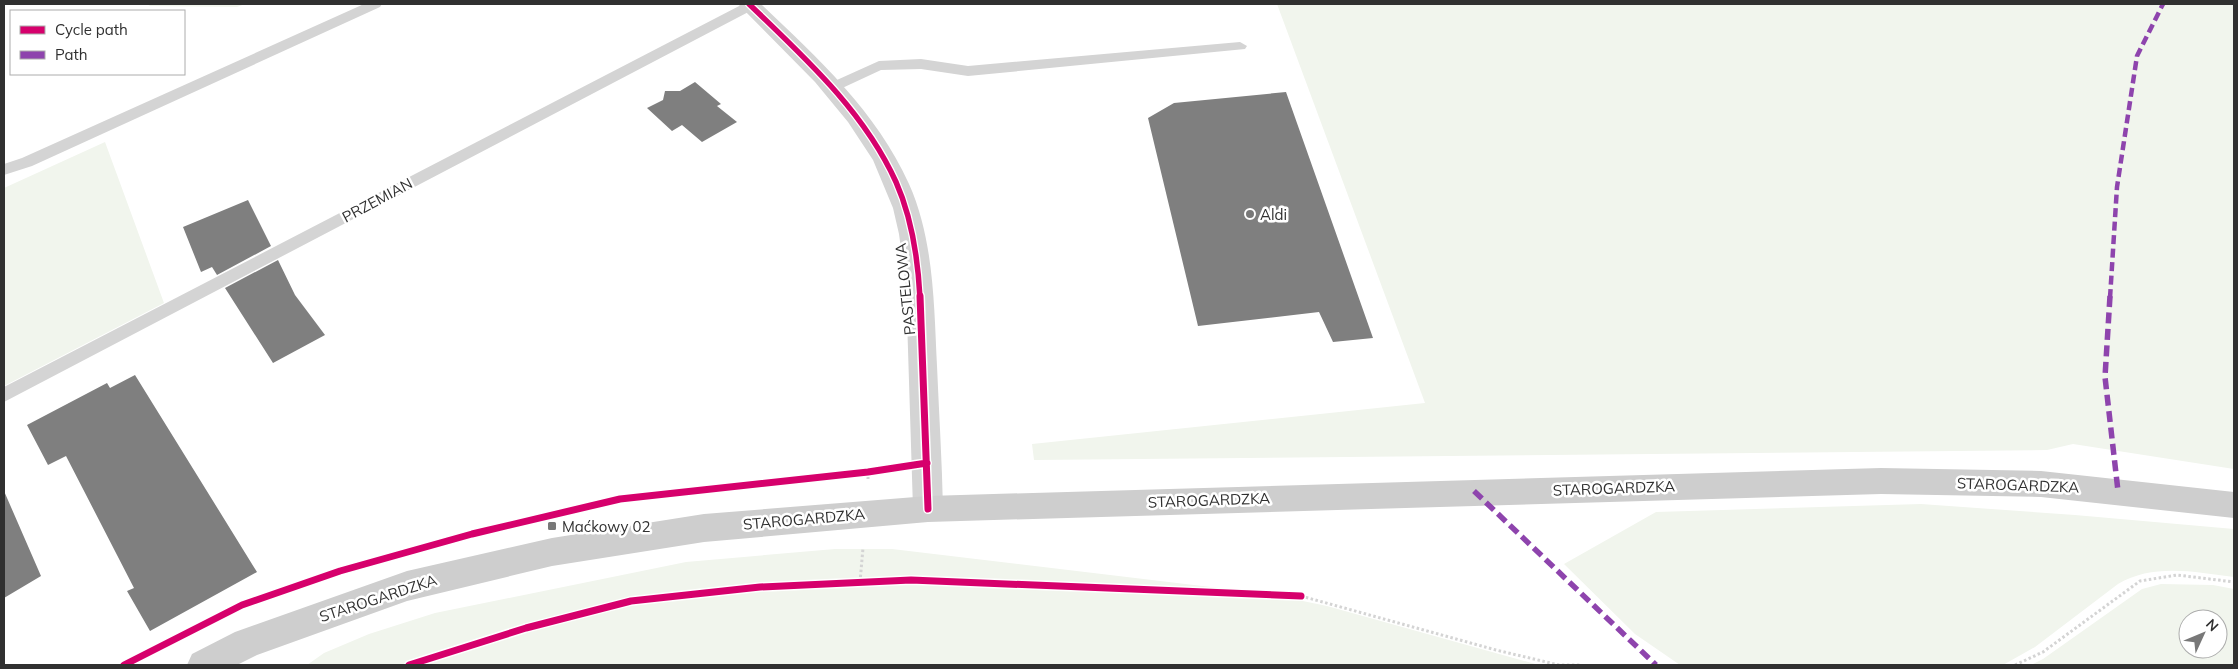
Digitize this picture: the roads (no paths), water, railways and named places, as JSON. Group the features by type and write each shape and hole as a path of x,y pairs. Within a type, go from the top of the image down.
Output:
{"main road":[{"name":"STAROGARDZKA","path":"204,665 247,643 407,586 552,552 704,528 928,509 1881,481 2041,484 2234,505"}],"street":[{"name":"PASTELOWA","path":"750,5 833,87 860,120 886,161 901,196 915,245 921,300 928,509"}],"lane":[{"path":"4,170 27,162 375,4"},
{"name":"PRZEMIAN","path":"4,395 750,5"},
{"path":"833,87 879,66 921,64 968,71 1240,46"}],"place":[{"name":"Aldi","path":"1250,214"},
{"name":"Maćkowy 02","path":"552,526"}]}
